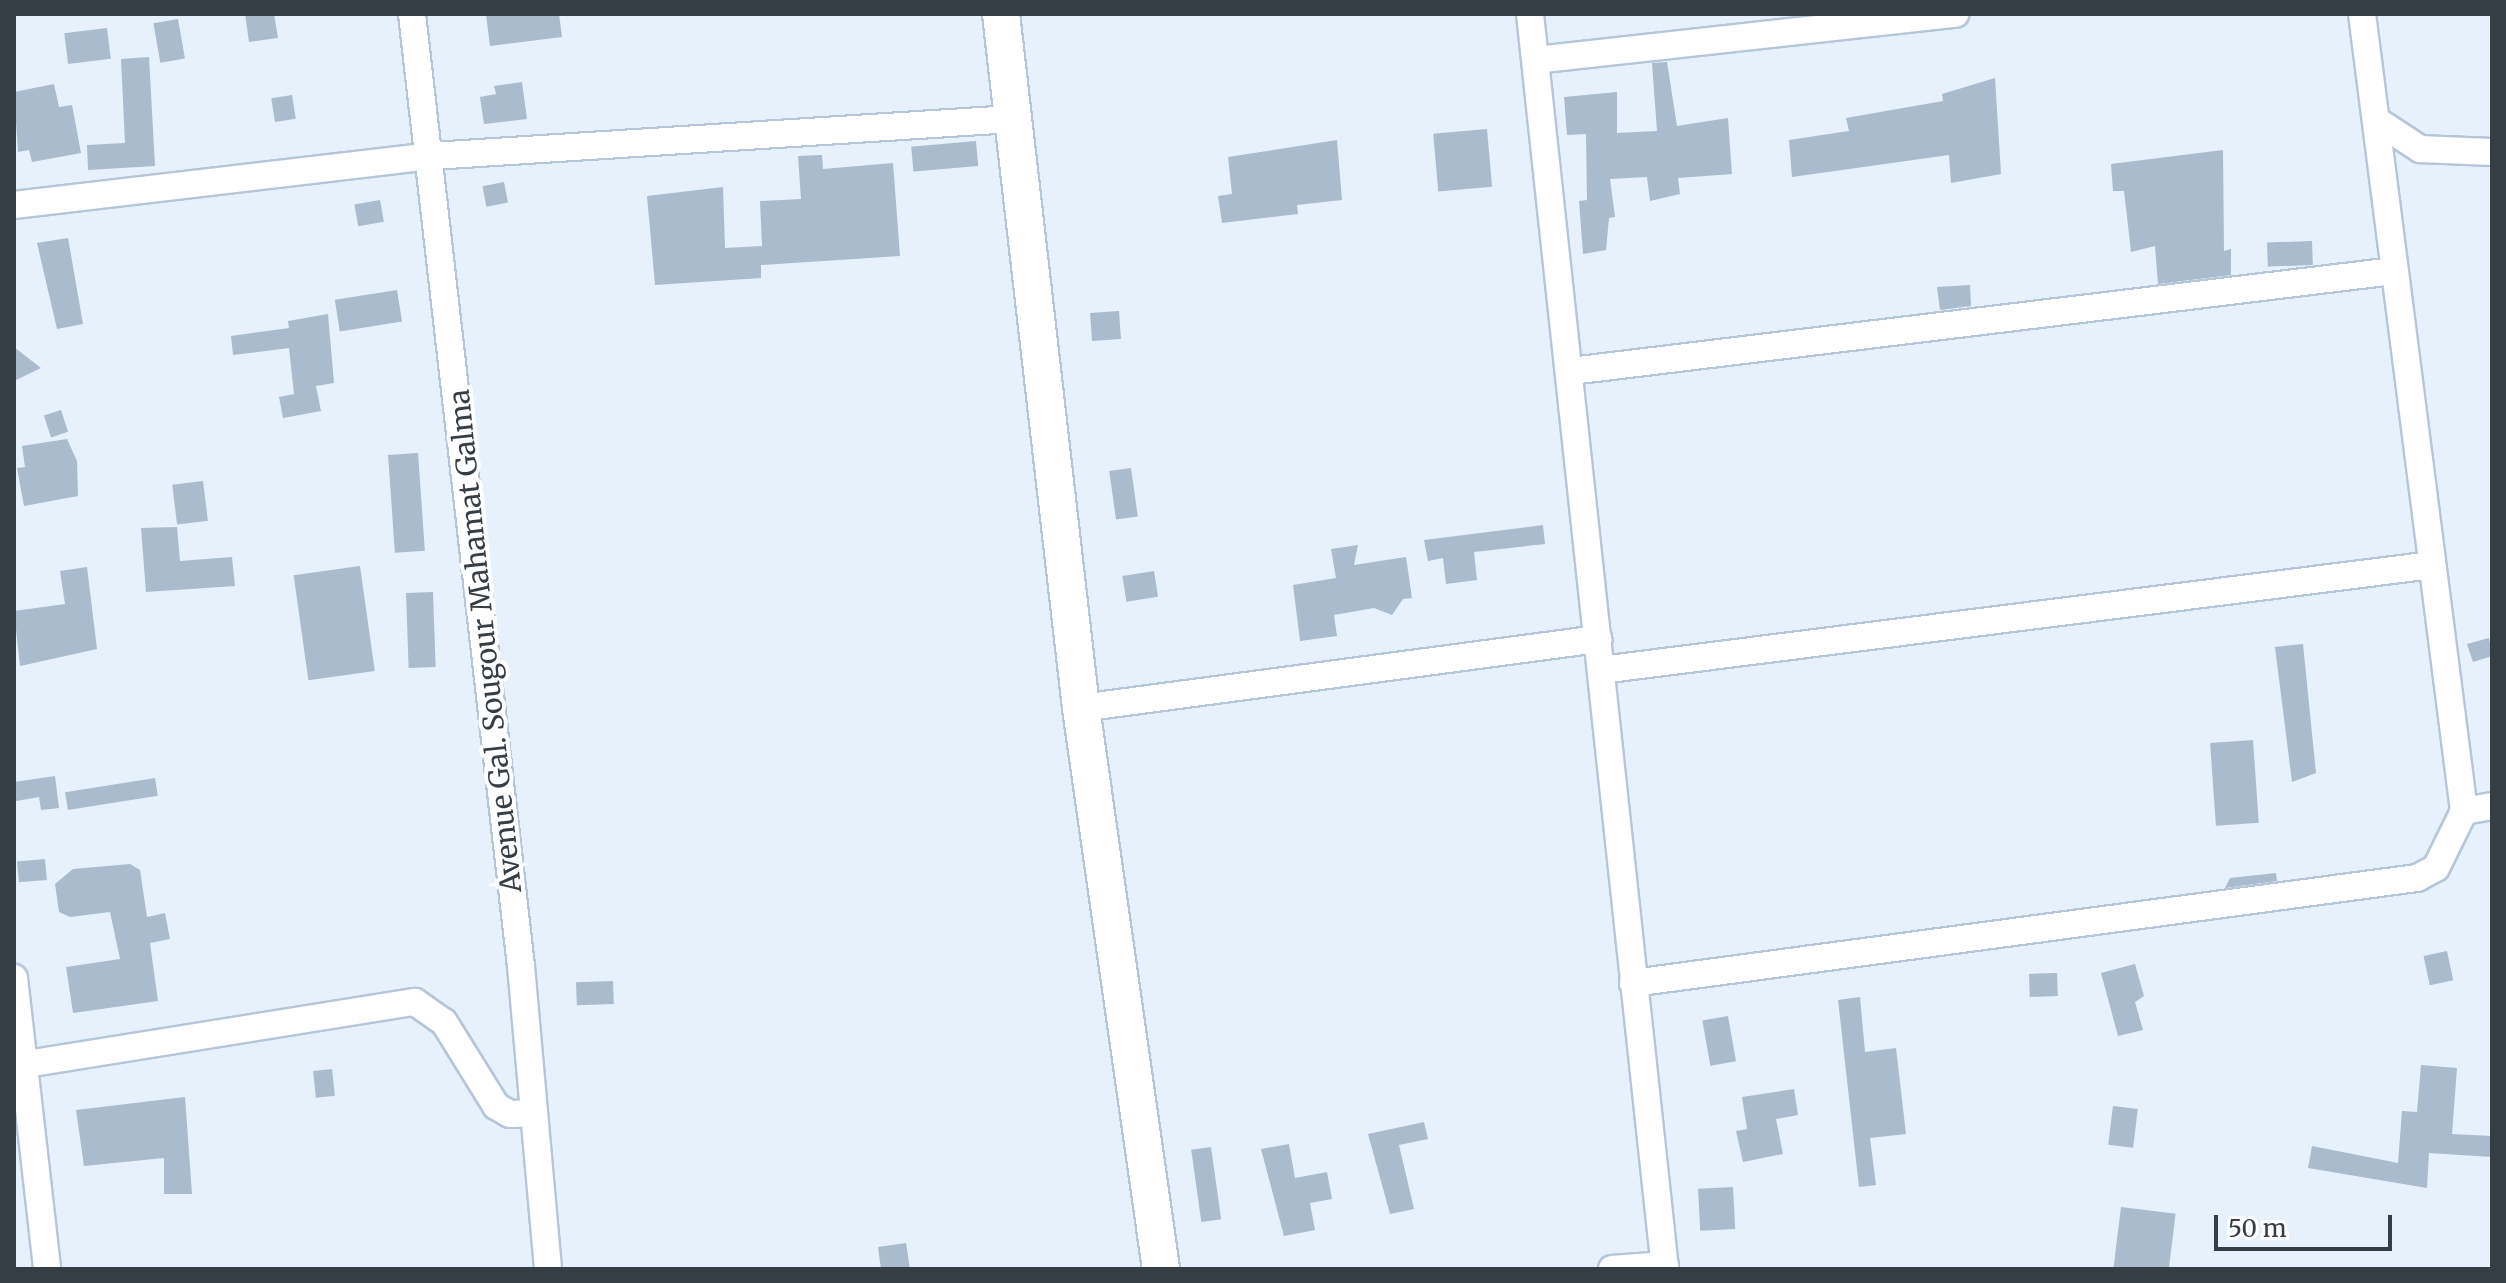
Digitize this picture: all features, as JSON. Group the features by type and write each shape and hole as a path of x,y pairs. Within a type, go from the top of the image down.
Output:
{"main road":[{"path":"1001,14 1081,708 1161,1269"}],"street":[{"name":"Avenue Gal. Sougour Mahamat Galma","path":"412,14 432,156 548,1269"},
{"path":"1530,14 1571,371 1665,1267 1612,1269"},
{"path":"1536,60 1809,22 1955,14"},
{"path":"1633,983 2417,878 2436,868 2464,811 2362,14"},
{"path":"14,205 432,156 1012,119"},
{"path":"2376,120 2420,149 2492,152"},
{"path":"1571,371 2394,271"},
{"path":"1601,670 2432,565"},
{"path":"1081,708 1598,639"},
{"path":"2464,811 2492,806"},
{"path":"14,978 19,1065 47,1269"},
{"path":"19,1065 415,1002 444,1022 496,1106 510,1114 534,1113"}],"building":[{"path":"245,14 274,14 278,38 249,42"},
{"path":"486,14 559,14 562,37 490,46"},
{"path":"178,19 185,58 160,63 153,23"},
{"path":"107,28 111,59 68,64 64,33"},
{"path":"149,57 155,166 88,170 87,145 125,143 121,59"},
{"path":"1667,62 1677,126 1728,118 1732,174 1678,178 1680,194 1650,201 1647,177 1610,179 1615,217 1609,218 1606,250 1583,254 1579,201 1587,200 1586,134 1567,135 1564,97 1617,92 1617,133 1657,131 1652,63"},
{"path":"1995,78 2001,174 1951,183 1949,155 1792,177 1789,140 1849,131 1846,118 1943,101 1942,94"},
{"path":"522,82 527,119 484,124 480,97 496,94 494,86"},
{"path":"54,84 59,107 72,105 81,153 32,162 29,150 18,152 14,92"},
{"path":"292,95 296,119 275,122 271,98"},
{"path":"1487,129 1492,187 1438,191 1433,134"},
{"path":"1337,140 1342,200 1297,205 1298,214 1222,223 1218,196 1232,194 1228,157"},
{"path":"976,141 978,166 913,172 911,147"},
{"path":"2223,150 2224,251 2231,249 2231,275 2158,284 2155,246 2131,252 2124,191 2113,191 2111,164"},
{"path":"822,155 823,169 893,163 900,256 761,265 761,278 655,285 647,196 723,187 725,248 762,246 760,201 801,199 798,156"},
{"path":"504,182 508,203 486,207 482,186"},
{"path":"380,200 384,222 358,226 354,205"},
{"path":"68,238 83,324 57,329 37,243"},
{"path":"2312,241 2313,265 2268,267 2267,243"},
{"path":"1970,285 1971,306 1940,310 1937,287"},
{"path":"397,290 402,322 340,331 335,300"},
{"path":"1119,311 1121,339 1092,341 1090,313"},
{"path":"328,314 334,383 316,386 321,411 283,418 279,397 294,394 289,348 233,355 231,336 289,328 288,321"},
{"path":"14,347 41,368 14,381"},
{"path":"61,410 68,432 51,437 44,416"},
{"path":"67,439 77,461 78,496 24,506 17,468 25,467 22,446"},
{"path":"418,453 425,551 395,553 388,455"},
{"path":"1131,468 1138,517 1116,520 1109,471"},
{"path":"203,481 208,521 177,524 172,485"},
{"path":"1543,525 1545,544 1474,552 1477,580 1446,584 1443,558 1428,561 1424,540"},
{"path":"177,527 180,561 232,557 235,586 146,592 141,528"},
{"path":"1358,545 1354,565 1406,557 1412,598 1403,599 1392,615 1374,608 1334,615 1337,636 1300,641 1293,585 1336,578 1331,549"},
{"path":"360,566 375,671 308,680 294,575"},
{"path":"87,567 97,649 20,666 14,611 65,604 60,571"},
{"path":"1154,571 1158,597 1126,602 1122,576"},
{"path":"433,592 436,667 409,668 406,593"},
{"path":"2489,638 2492,656 2473,662 2467,644"},
{"path":"2303,644 2316,773 2292,782 2275,647"},
{"path":"2253,740 2259,823 2216,826 2210,743"},
{"path":"55,776 59,808 41,810 39,797 16,801 14,782"},
{"path":"155,778 158,796 68,810 65,792"},
{"path":"45,859 47,880 19,882 17,861"},
{"path":"130,864 140,870 147,917 165,913 170,939 150,943 158,1001 73,1013 66,967 120,959 110,912 70,917 59,912 55,884 73,869"},
{"path":"2276,873 2277,881 2225,888 2230,878"},
{"path":"2447,951 2453,980 2430,985 2424,956"},
{"path":"2135,964 2144,996 2135,1002 2143,1030 2118,1036 2101,973"},
{"path":"2057,973 2058,996 2030,997 2029,974"},
{"path":"613,981 614,1004 577,1005 576,982"},
{"path":"1860,997 1865,1052 1896,1048 1906,1134 1870,1138 1876,1185 1859,1187 1838,1000"},
{"path":"1728,1016 1736,1061 1710,1066 1702,1021"},
{"path":"2421,1065 2457,1068 2452,1134 2492,1136 2492,1157 2429,1153 2427,1188 2308,1168 2312,1146 2398,1163 2402,1111 2417,1112"},
{"path":"332,1069 335,1096 316,1098 313,1071"},
{"path":"1794,1089 1798,1115 1776,1119 1783,1154 1743,1162 1736,1131 1747,1129 1742,1097"},
{"path":"185,1097 192,1194 164,1194 164,1158 84,1166 76,1110"},
{"path":"2113,1106 2138,1109 2133,1148 2108,1145"},
{"path":"1424,1122 1428,1139 1399,1145 1414,1209 1390,1214 1368,1134"},
{"path":"1289,1144 1295,1178 1327,1172 1332,1199 1310,1203 1315,1230 1284,1236 1261,1149"},
{"path":"1211,1147 1221,1219 1201,1222 1191,1150"},
{"path":"1733,1187 1735,1229 1700,1231 1698,1189"},
{"path":"2121,1207 2176,1214 2169,1269 2113,1269"},
{"path":"906,1243 910,1269 881,1269 878,1247"}]}
